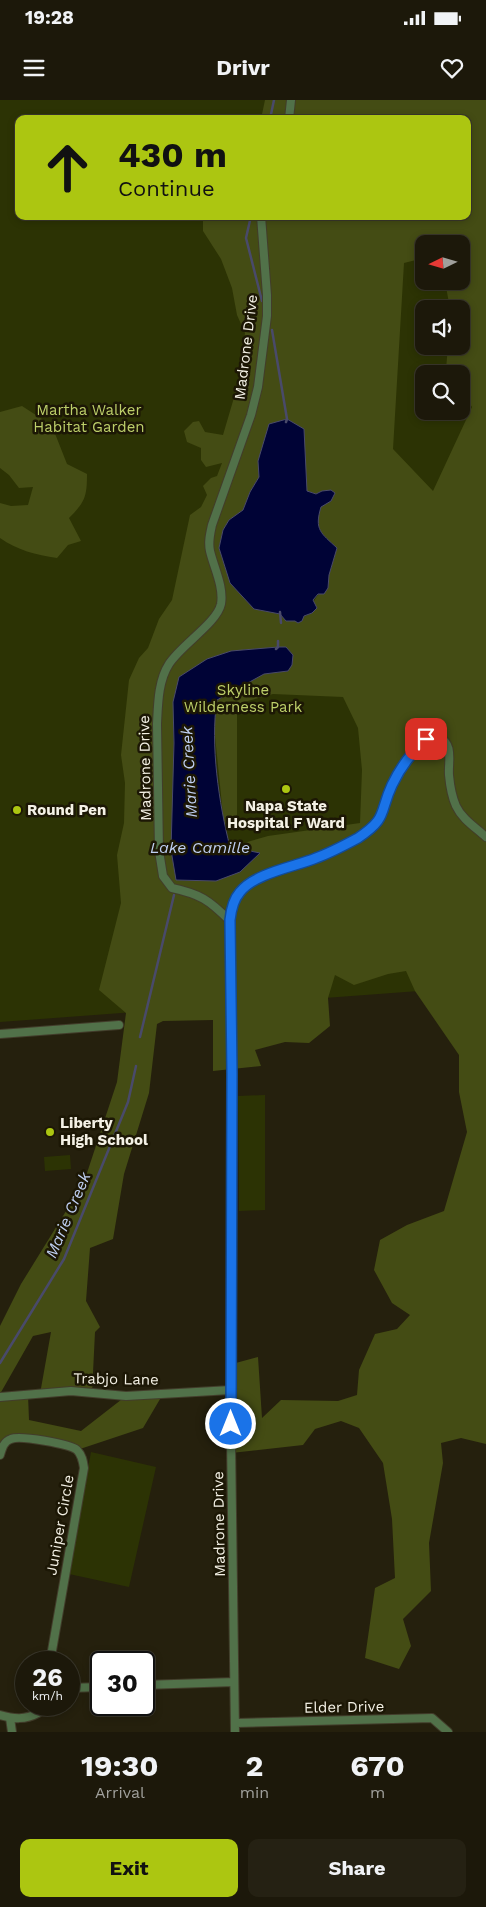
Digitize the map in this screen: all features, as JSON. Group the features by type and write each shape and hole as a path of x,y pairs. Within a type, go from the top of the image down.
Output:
{"street":[{"path":"289,115 290,100"},
{"name":"Madrone Drive","path":"235,1732 231,1390 232,1074 230,920 201,896 172,888 163,876 159,851 158,705 168,664 216,615 221,604 222,593 210,550 209,538 252,415 258,387 267,316 261,220"},
{"path":"230,920 234,899 246,885 288,867 317,858 357,838 376,825 403,765 426,739 438,737 446,742 450,752 450,782 455,803 464,817 486,837"},
{"path":"0,1034 119,1025"},
{"name":"Trabjo Lane","path":"0,1397 72,1391 126,1396 231,1390"},
{"name":"Juniper Circle","path":"0,1455 2,1446 10,1439 22,1438 71,1446 82,1457 84,1468 52,1651"},
{"path":"155,1686 234,1682"},
{"path":"0,1715 16,1719 33,1716"},
{"path":"10,1718 12,1732"},
{"name":"Elder Drive","path":"236,1723 432,1718 448,1732"}],"green space":[{"name":"Skyline Wilderness Park","path":"0,100 486,100 486,986 0,1022"},
{"path":"265,100 486,100 486,1444 461,1438 441,1443 443,1463 429,1543 431,1591 403,1619 411,1646 399,1669 365,1658 375,1588 395,1578 392,1519 383,1463 359,1428 341,1421 315,1429 303,1445 231,1453 232,1364 258,1357 262,1418 281,1400 338,1401 357,1395 359,1370 375,1334 397,1329 410,1315 392,1303 374,1270 380,1240 407,1225 444,1211 467,1132 459,1092 459,1055 415,991 406,971 388,974 354,985 335,975 328,998 330,1026 309,1043 285,1042 255,1050 261,1066 213,1071 213,1020 163,1021 157,1024 149,1093 124,1174 113,1239 90,1248 86,1301 100,1327 95,1332 92,1393 40,1394 51,1332 33,1336 0,1394 0,1326 21,1284 84,1182 117,1082 126,1013 99,990 121,903 117,855 124,823 125,783 121,755 129,680 139,658 148,648 159,619 172,600 190,515 201,507 207,495 203,486 211,478 217,476 222,463 206,467 201,460 201,448 187,442 184,431 193,422 199,421 205,432 223,435 238,384 245,333 237,315 232,288 221,259 203,231 203,220 471,220 471,115 262,115","holes":["415,235 470,235 470,290 447,290 448,300 470,300 470,355 447,355 446,365 470,365 470,404 472,407 470,420 466,420 433,491 393,449 404,263 415,260","258,461 306,476 307,491 316,494 322,491 331,501 320,507 318,521 320,530 337,548 329,575 328,588 316,598 312,613 295,621 286,621 280,614 254,609 230,583 219,548 223,530 229,520 243,510 250,492 259,477","278,647 286,647 293,655 288,671 264,674 217,700 214,726 224,825 237,815 237,704 273,694 343,697 358,728 362,770 360,823 268,836 230,847 260,853 216,881 176,880 173,702"]},
{"path":"22,406 42,419 54,431 67,464 87,474 84,499 79,508 69,518 81,541 68,545 57,558 27,551 13,546 0,538 0,503 11,506 28,505 33,487 19,488 9,475 0,468 0,412"},
{"path":"265,1095 265,1210 239,1211 238,1096"},
{"path":"70,1155 71,1169 45,1171 44,1157"},
{"path":"163,1394 143,1428 77,1450 71,1446 10,1439 0,1455 0,1397 28,1395 29,1420 81,1431 126,1396"},
{"path":"91,1452 156,1467 129,1587 69,1574"}],"water":[{"path":"287,419 304,429 307,491 316,494 331,490 335,493 331,501 321,507 318,521 320,530 337,548 329,575 328,588 324,594 318,594 313,600 317,608 312,613 304,616 302,621 298,623 286,621 280,614 254,609 230,583 219,548 223,530 229,520 243,510 250,492 259,477 258,461 269,424"},
{"name":"Lake Camille","path":"286,647 293,655 292,665 288,671 264,674 217,700 215,717 217,774 222,812 230,847 260,853 240,872 216,881 176,880 171,850 174,743 173,702 179,677 207,659 231,651"}],"waterway":[{"name":"Marie Creek","path":"271,115 274,100"},
{"name":"Marie Creek","path":"250,220 246,238 262,301"},
{"name":"Marie Creek","path":"272,330 286,422"},
{"name":"Marie Creek","path":"280,612 281,623"},
{"name":"Marie Creek","path":"276,649 278,641"},
{"name":"Marie Creek","path":"140,1037 174,895"},
{"name":"Marie Creek","path":"0,1363 64,1259 128,1102 136,1066"}],"place":[{"name":"Napa State Hospital F Ward","path":"286,789"},
{"name":"Round Pen","path":"17,810"},
{"name":"Liberty High School","path":"50,1132"}],"route":[{"path":"231,1424 232,1074 230,920 234,899 246,885 295,864 317,858 357,838 376,825 403,765 426,739"}],"park label":[{"name":"Martha Walker Habitat Garden","path":"89,418"}]}
